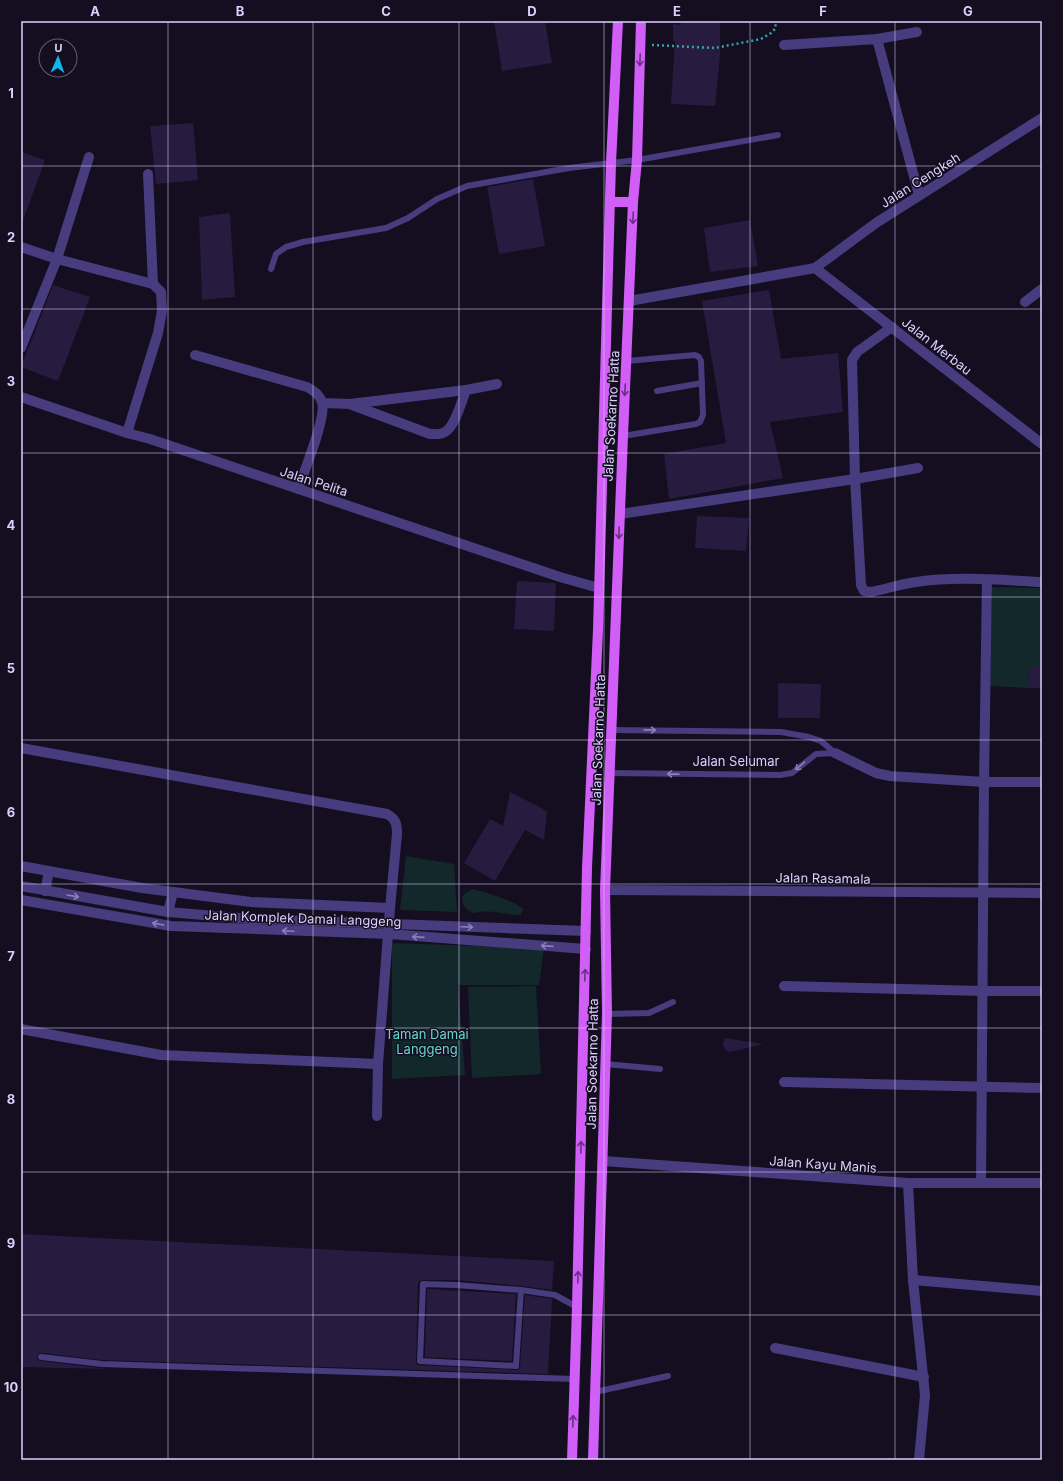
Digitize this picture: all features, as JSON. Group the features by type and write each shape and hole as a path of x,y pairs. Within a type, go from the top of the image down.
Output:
{"main road":[{"name":"Jalan Soekarno Hatta","path":"572,1460 587,868 599,588 611,163 618,21"},
{"name":"Jalan Soekarno Hatta","path":"593,1460 607,1014 605,890 626,361 633,202 637,160 641,21"},
{"path":"610,202 633,202"}],"street":[{"path":"784,45 877,39 917,32"},
{"path":"877,39 919,195"},
{"name":"Jalan Cengkeh","path":"815,268 876,223 919,195 1040,123"},
{"path":"21,348 58,259 89,157"},
{"path":"148,174 153,284"},
{"path":"21,247 58,259 153,284 161,292 163,299 158,333 127,433"},
{"path":"629,301 815,268"},
{"name":"Jalan Merbau","path":"815,268 1042,444"},
{"path":"1025,302 1042,289"},
{"path":"892,327 857,352 852,360 855,479 861,585 864,591 871,592 915,582 967,579 1042,582"},
{"path":"195,355 307,387 317,393 323,403 322,416 298,489"},
{"path":"323,403 350,404 466,390 497,384"},
{"path":"350,404 430,434 438,434 446,432 452,425 466,390"},
{"name":"Jalan Pelita","path":"21,397 560,577 599,588"},
{"path":"620,514 855,479 918,468"},
{"path":"981,1183 987,580"},
{"path":"21,748 387,814 393,818 396,824 397,834 378,1064 377,1116"},
{"path":"835,753 876,773 890,776 984,782 1042,782"},
{"path":"21,866 173,892 251,902 390,908"},
{"path":"45,891 49,871"},
{"name":"Jalan Komplek Damai Langgeng","path":"21,886 168,912 251,924 586,949"},
{"name":"Jalan Rasamala","path":"605,890 1042,893"},
{"path":"168,912 173,892"},
{"name":"Jalan Komplek Damai Langgeng","path":"21,900 171,926 251,924 389,924 586,931"},
{"path":"251,902 251,924"},
{"path":"784,986 1042,991"},
{"path":"21,1029 161,1055 378,1064"},
{"path":"784,1082 1042,1088"},
{"name":"Jalan Kayu Manis","path":"603,1161 908,1183 1042,1183"},
{"path":"908,1183 913,1280 925,1395 918,1460"},
{"path":"913,1280 1042,1291"},
{"path":"775,1348 924,1377"}],"lane":[{"path":"271,269 276,254 286,247 302,242 386,228 408,218 437,199 467,186 569,168 637,160 778,135"},
{"path":"623,436 696,424 700,422 703,415 701,361 699,357 695,355 626,361"},
{"path":"657,391 702,383"},
{"path":"611,730 781,732 809,737 821,741 835,753"},
{"name":"Jalan Selumar","path":"609,774 780,775 792,773 816,754 835,753"},
{"path":"607,1014 649,1013 673,1002"},
{"path":"605,1064 660,1069"},
{"path":"521,1290 516,1366 420,1361 423,1284 521,1290 555,1295 577,1307"},
{"path":"41,1357 102,1364 575,1379"},
{"path":"595,1392 668,1376"}],"path":[{"path":"640,45 715,48 761,39 771,33 774,29 776,21"}],"green space":[{"path":"992,587 1042,588 1042,668 1029,668 1028,688 990,686"},
{"path":"406,856 454,864 457,912 400,910"},
{"path":"472,889 491,894 520,906 523,909 521,915 490,912 473,913 469,911 463,904 462,899 464,894"},
{"name":"Taman Damai Langgeng","path":"392,943 544,948 539,985 458,985 465,1075 392,1079"},
{"path":"536,986 541,1074 472,1078 468,987"}],"building":[{"path":"494,21 545,21 552,63 502,71"},
{"path":"681,21 720,21 720,55 715,106 671,104 675,41 673,41 673,24 681,25"},
{"path":"193,123 198,180 156,184 150,126"},
{"path":"21,152 45,160 22,223 21,223"},
{"path":"533,179 545,246 499,254 487,187"},
{"path":"230,213 235,297 202,300 199,217"},
{"path":"750,220 758,266 710,272 704,228"},
{"path":"53,285 90,297 58,381 21,367"},
{"path":"769,290 781,359 838,353 843,412 770,422 783,478 669,499 664,454 726,443 702,301"},
{"path":"697,516 749,518 746,551 695,548"},
{"path":"517,581 556,583 554,631 514,629"},
{"path":"1029,667 1042,668 1042,688 1028,688"},
{"path":"778,683 821,684 820,718 778,718"},
{"path":"510,792 547,811 544,840 525,830 495,881 464,863 490,819 503,826"},
{"path":"725,1038 763,1044 730,1052 725,1050 723,1045"},
{"path":"21,1234 554,1261 552,1290 456,1280 423,1280 419,1281 418,1284 417,1365 518,1370 520,1366 525,1295 552,1299 548,1374 102,1360 42,1353 39,1353 37,1356 37,1359 40,1361 109,1369 21,1367"},
{"path":"427,1289 516,1294 512,1361 425,1357"}]}
